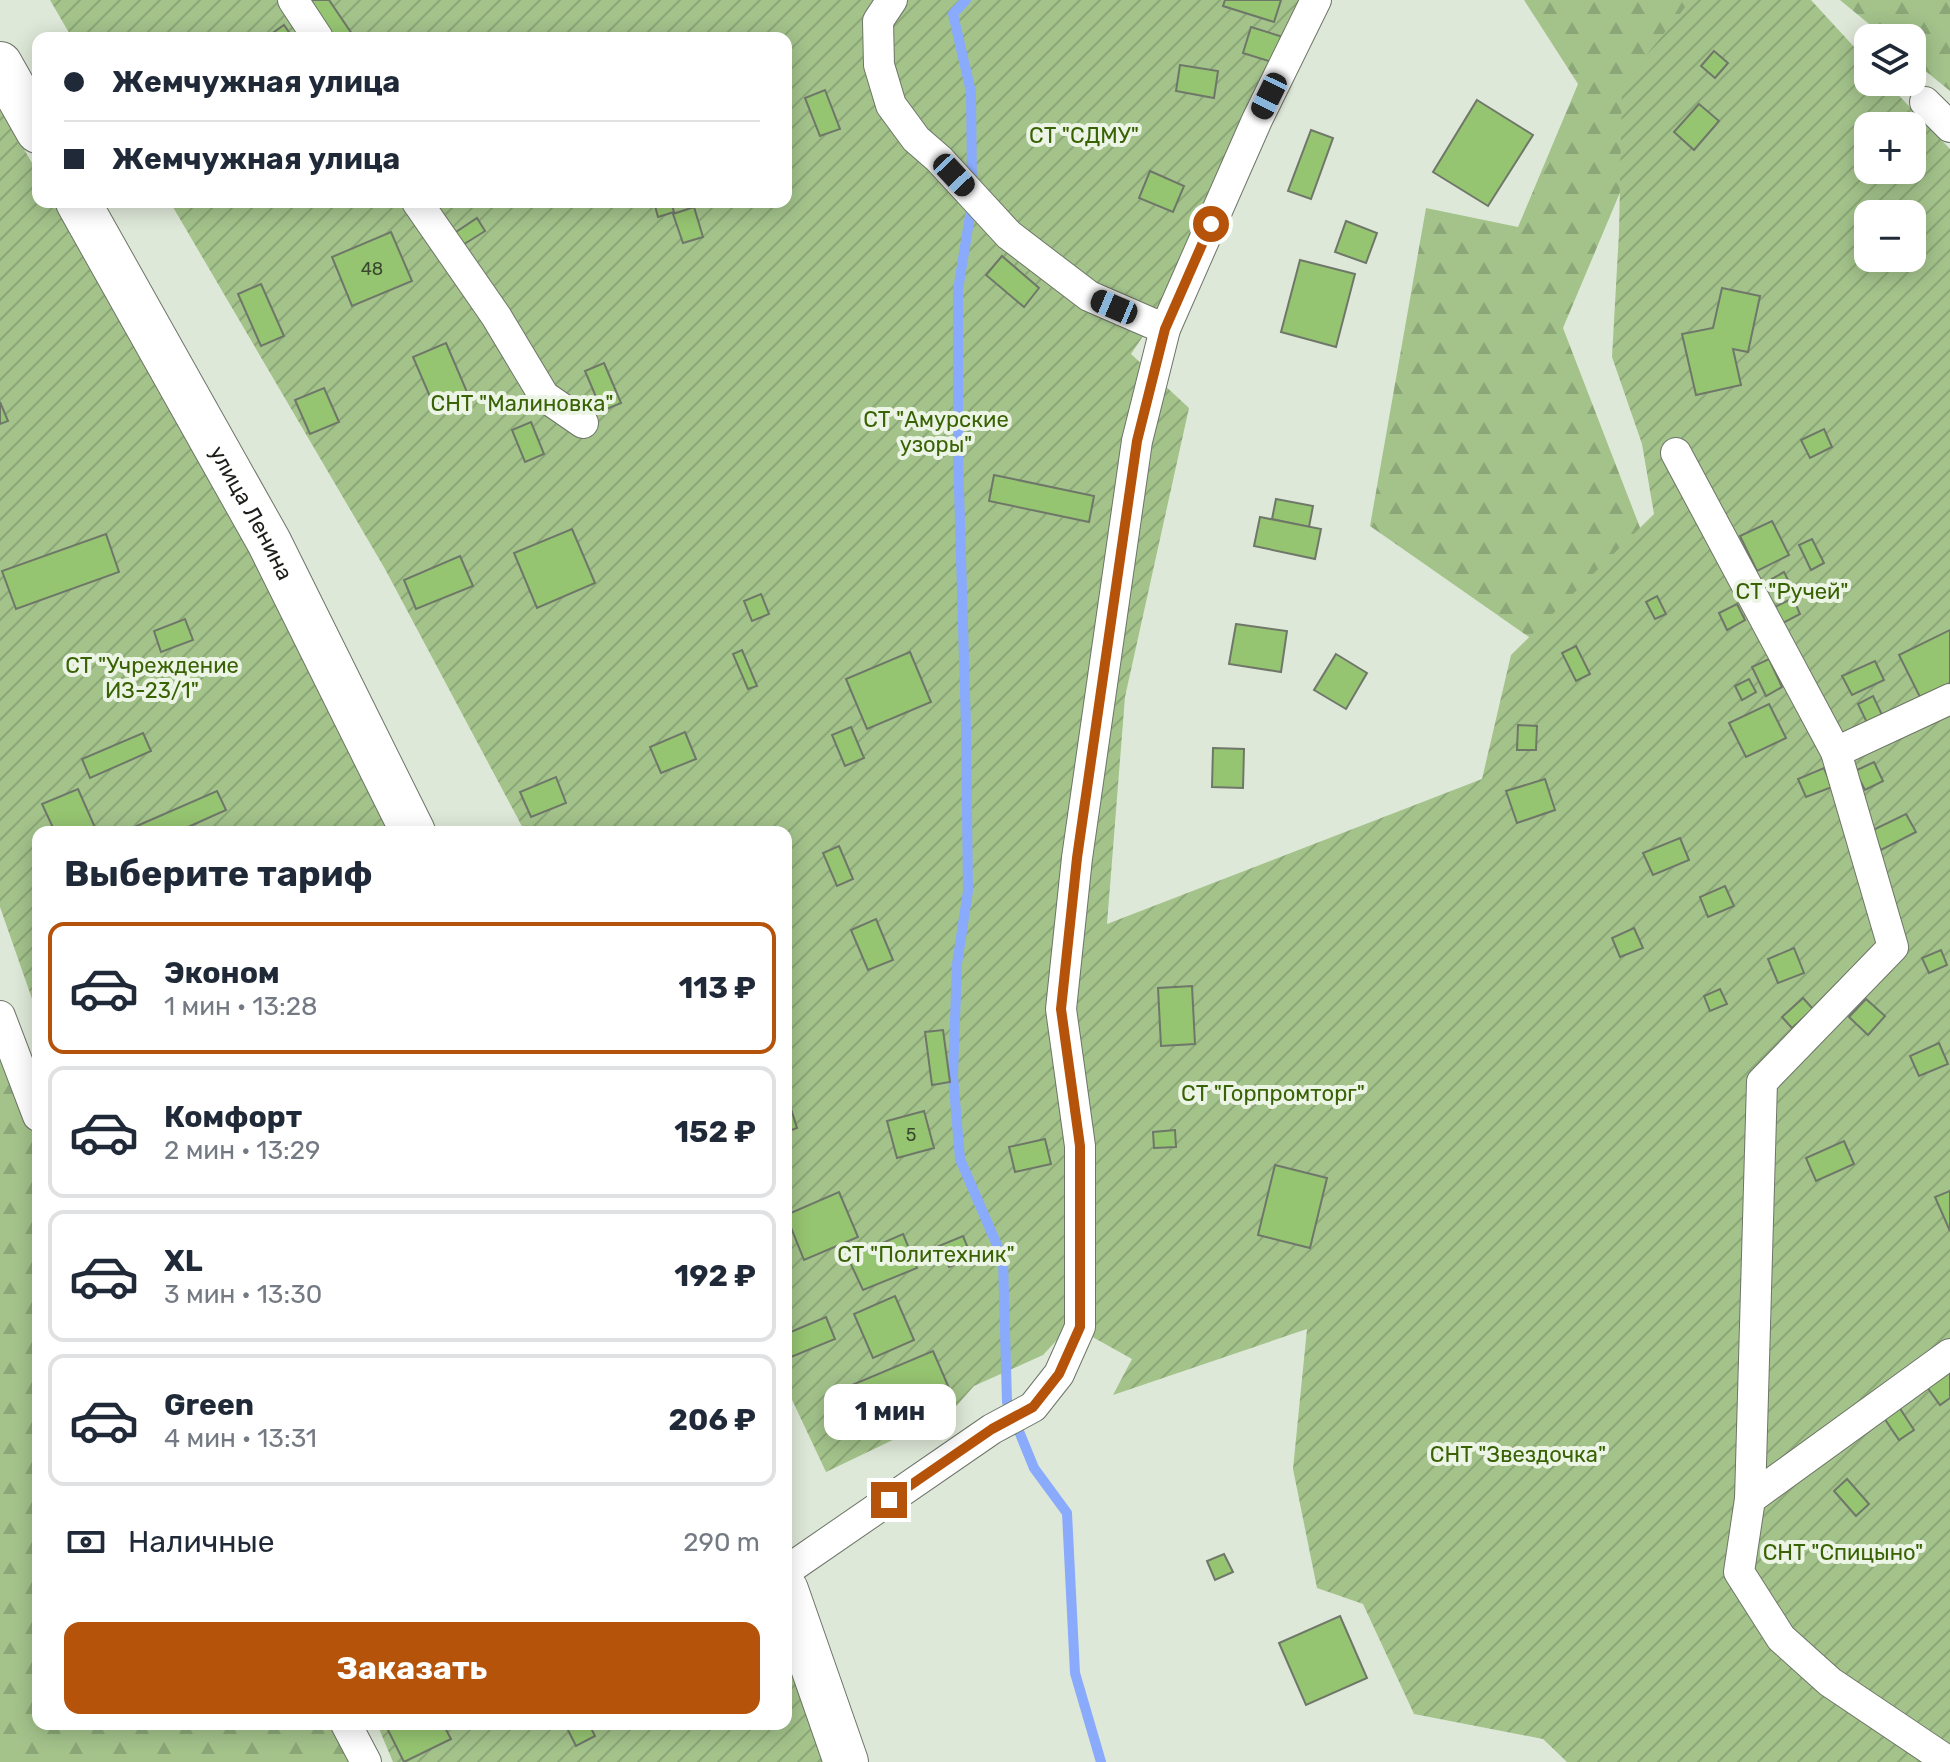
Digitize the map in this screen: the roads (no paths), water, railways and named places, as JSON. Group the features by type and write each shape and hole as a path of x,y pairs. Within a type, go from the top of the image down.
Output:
{"street":[{"path":"293,0 314,32"},
{"path":"892,0 878,21 879,65 891,105 916,139 1009,235 1089,296 1165,329"},
{"path":"792,1567 992,1429 1033,1407 1059,1374 1080,1327 1080,1146 1061,1009 1077,858 1137,441 1165,329 1257,120 1316,0"},
{"path":"0,64 32,120"},
{"path":"1925,102 1950,127"},
{"name":"улица Ленина","path":"81,208 269,542 410,826"},
{"path":"421,208 496,316 544,396 583,423"},
{"path":"1676,453 1836,752 1893,947 1762,1082 1750,1499 1739,1572 1781,1638 1830,1682 1949,1762"},
{"path":"1836,752 1950,699"},
{"path":"0,1016 32,1100"},
{"path":"1750,1499 1950,1354"},
{"path":"792,1607 846,1762"},
{"path":"349,1730 366,1762"}],"waterway":[{"path":"966,0 953,14 971,92 972,183"},
{"path":"972,203 958,290 958,454 968,891 957,964 953,1076 960,1159 1003,1259 1007,1402 1034,1468 1067,1513 1075,1673 1101,1762"}],"park label":[{"name":"СТ \"СДМУ\"","path":"1084,135"},
{"name":"СНТ \"Малиновка\"","path":"522,403"},
{"name":"СТ \"Амурские узоры\"","path":"936,432"},
{"name":"СТ \"Ручей\"","path":"1792,591"},
{"name":"СТ \"Учреждение ИЗ-23/1\"","path":"152,678"},
{"name":"СТ \"Горпромторг\"","path":"1273,1093"},
{"name":"СТ \"Политехник\"","path":"926,1254"},
{"name":"СНТ \"Звездочка\"","path":"1518,1454"},
{"name":"СНТ \"Спицыно\"","path":"1843,1552"}]}
